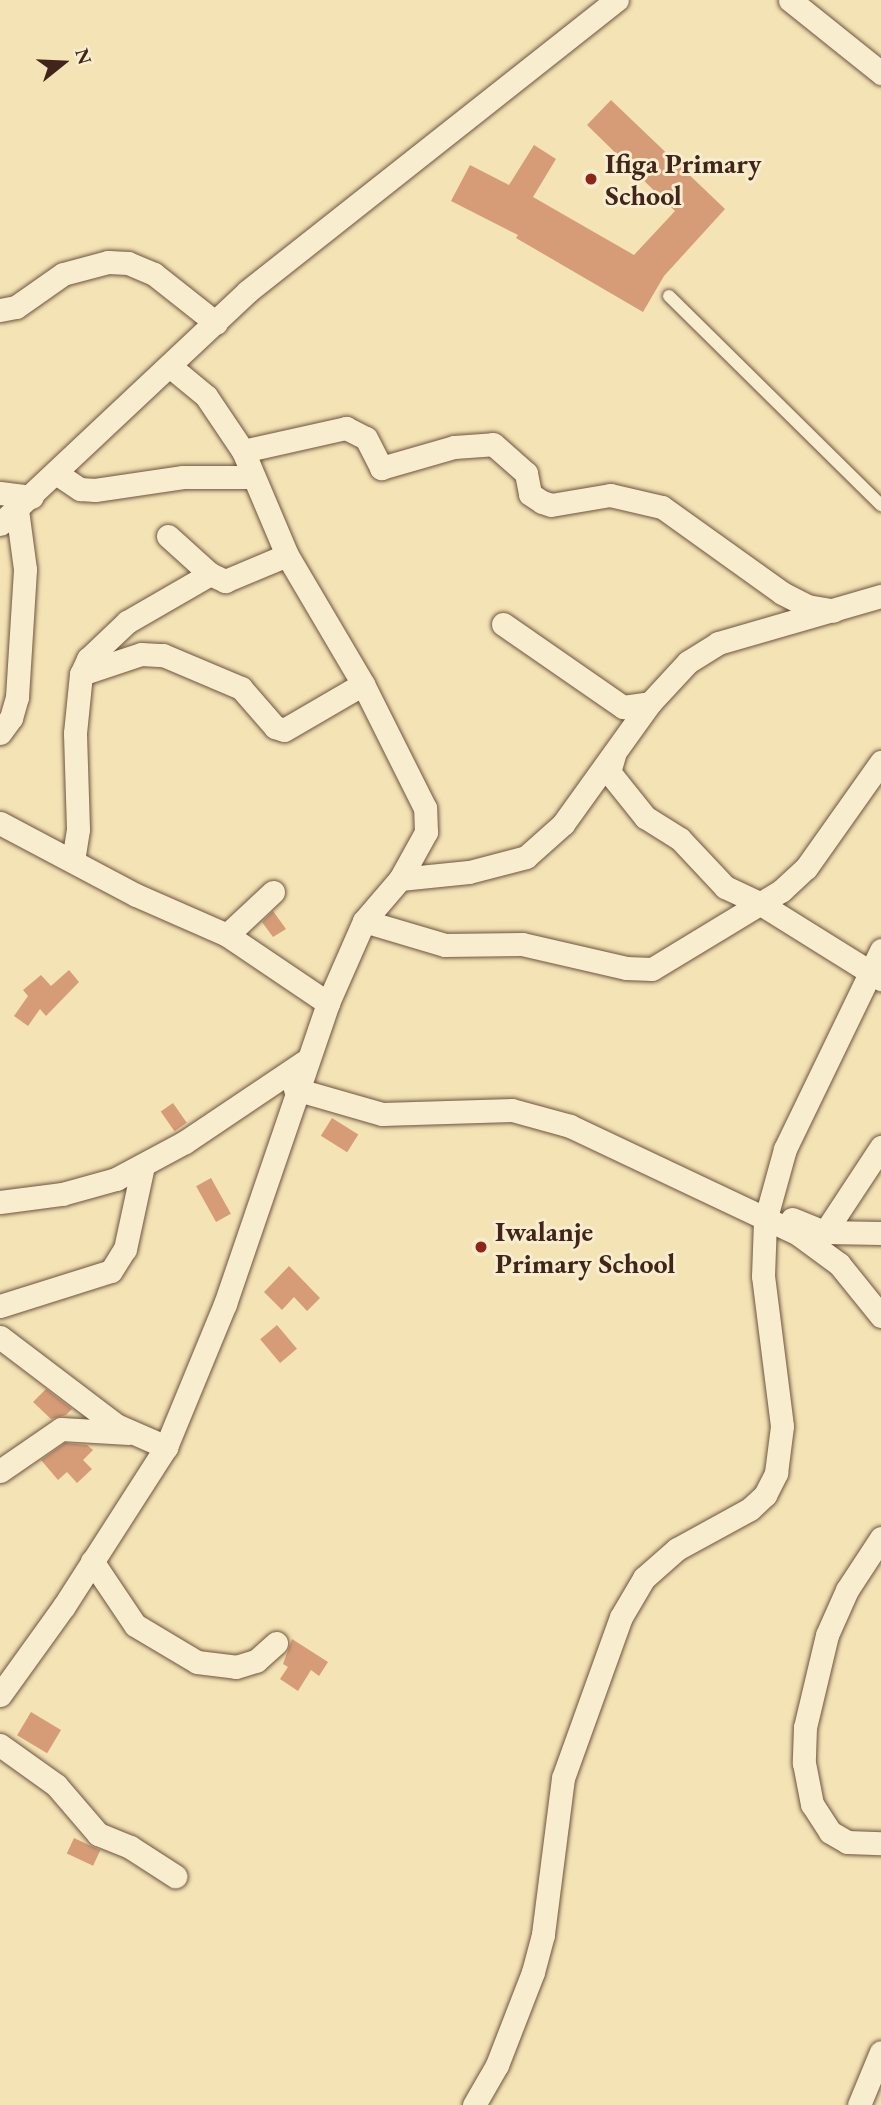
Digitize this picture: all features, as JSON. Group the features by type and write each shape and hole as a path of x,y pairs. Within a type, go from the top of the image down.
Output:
{"street":[{"path":"16,510 248,292 617,0"},
{"path":"790,0 881,73"},
{"path":"0,310 16,307 63,274 108,262 128,263 154,274 216,323"},
{"path":"4,1684 92,1561 166,1447 225,1304 304,1062 328,1003 364,921 400,878 424,839 426,812 363,684 287,555 251,477 243,452 206,396 171,367"},
{"path":"243,452 346,428 366,438 381,468 454,447 493,444 526,473 530,494 542,502 551,505 610,495 662,507 773,587 807,606 834,611"},
{"path":"56,474 80,489 94,490 183,477 251,477"},
{"path":"0,493 16,510 25,569 17,696 11,718 0,733"},
{"path":"167,536 209,574 232,581 287,555"},
{"path":"73,861 78,829 73,765 82,674 88,659 108,636 209,574"},
{"path":"400,878 469,872 532,853 563,824 650,702 703,651 881,596"},
{"path":"503,624 623,707 650,702"},
{"path":"82,674 141,654 163,655 241,688 275,727 284,730 363,684"},
{"path":"614,755 609,772 645,817 680,839 725,887 761,904 875,975"},
{"path":"364,921 445,945 522,944 643,970 669,960 761,904 806,868 881,762"},
{"path":"0,824 227,935 328,1003"},
{"path":"227,935 273,892"},
{"path":"474,2105 498,2065 533,1972 543,1934 563,1779 621,1617 644,1578 677,1549 758,1503 776,1473 782,1413 763,1276 767,1215 785,1149 875,975 881,950"},
{"path":"0,1202 62,1194 143,1166 304,1062"},
{"path":"295,1089 354,1108 401,1116 495,1110 538,1115 594,1137 767,1215 839,1264 880,1312"},
{"path":"825,1231 881,1146"},
{"path":"0,1306 111,1271 125,1249 143,1166"},
{"path":"767,1215 825,1231 881,1233"},
{"path":"0,1337 132,1434 166,1447"},
{"path":"0,1471 61,1429 132,1434"},
{"path":"881,1538 847,1590 827,1634 805,1727 804,1763 812,1804 830,1832 846,1842 881,1843"},
{"path":"92,1561 135,1625 197,1662 236,1667 256,1661 276,1643"},
{"path":"0,1745 55,1785 98,1834 130,1847 175,1876"},
{"path":"859,2105 881,2052"}],"lane":[{"path":"669,296 881,505"}],"building":[{"path":"611,100 725,209 664,276 643,312 516,238 518,235 451,201 470,165 509,185 534,145 556,159 533,197 634,255 675,211 587,125"},
{"path":"273,911 286,929 273,937 262,922"},
{"path":"69,970 79,982 46,1016 40,1009 28,1026 14,1016 28,996 23,990 41,975 51,986"},
{"path":"173,1103 187,1123 174,1131 161,1112"},
{"path":"332,1118 358,1134 347,1152 321,1136"},
{"path":"211,1178 231,1214 216,1222 196,1186"},
{"path":"289,1266 320,1298 307,1311 294,1297 282,1310 264,1292"},
{"path":"277,1325 297,1349 280,1363 260,1339"},
{"path":"46,1389 72,1409 66,1415 51,1419 33,1402"},
{"path":"65,1443 87,1445 93,1450 83,1460 92,1469 77,1483 67,1472 58,1480 41,1460"},
{"path":"292,1639 328,1662 319,1676 311,1670 298,1691 280,1679 288,1667 283,1664"},
{"path":"31,1712 61,1730 47,1753 17,1735"},
{"path":"74,1838 100,1850 93,1866 67,1853"}],"place":[{"name":"Ifiga Primary School","path":"591,179"},
{"name":"Iwalanje Primary School","path":"481,1247"}]}
